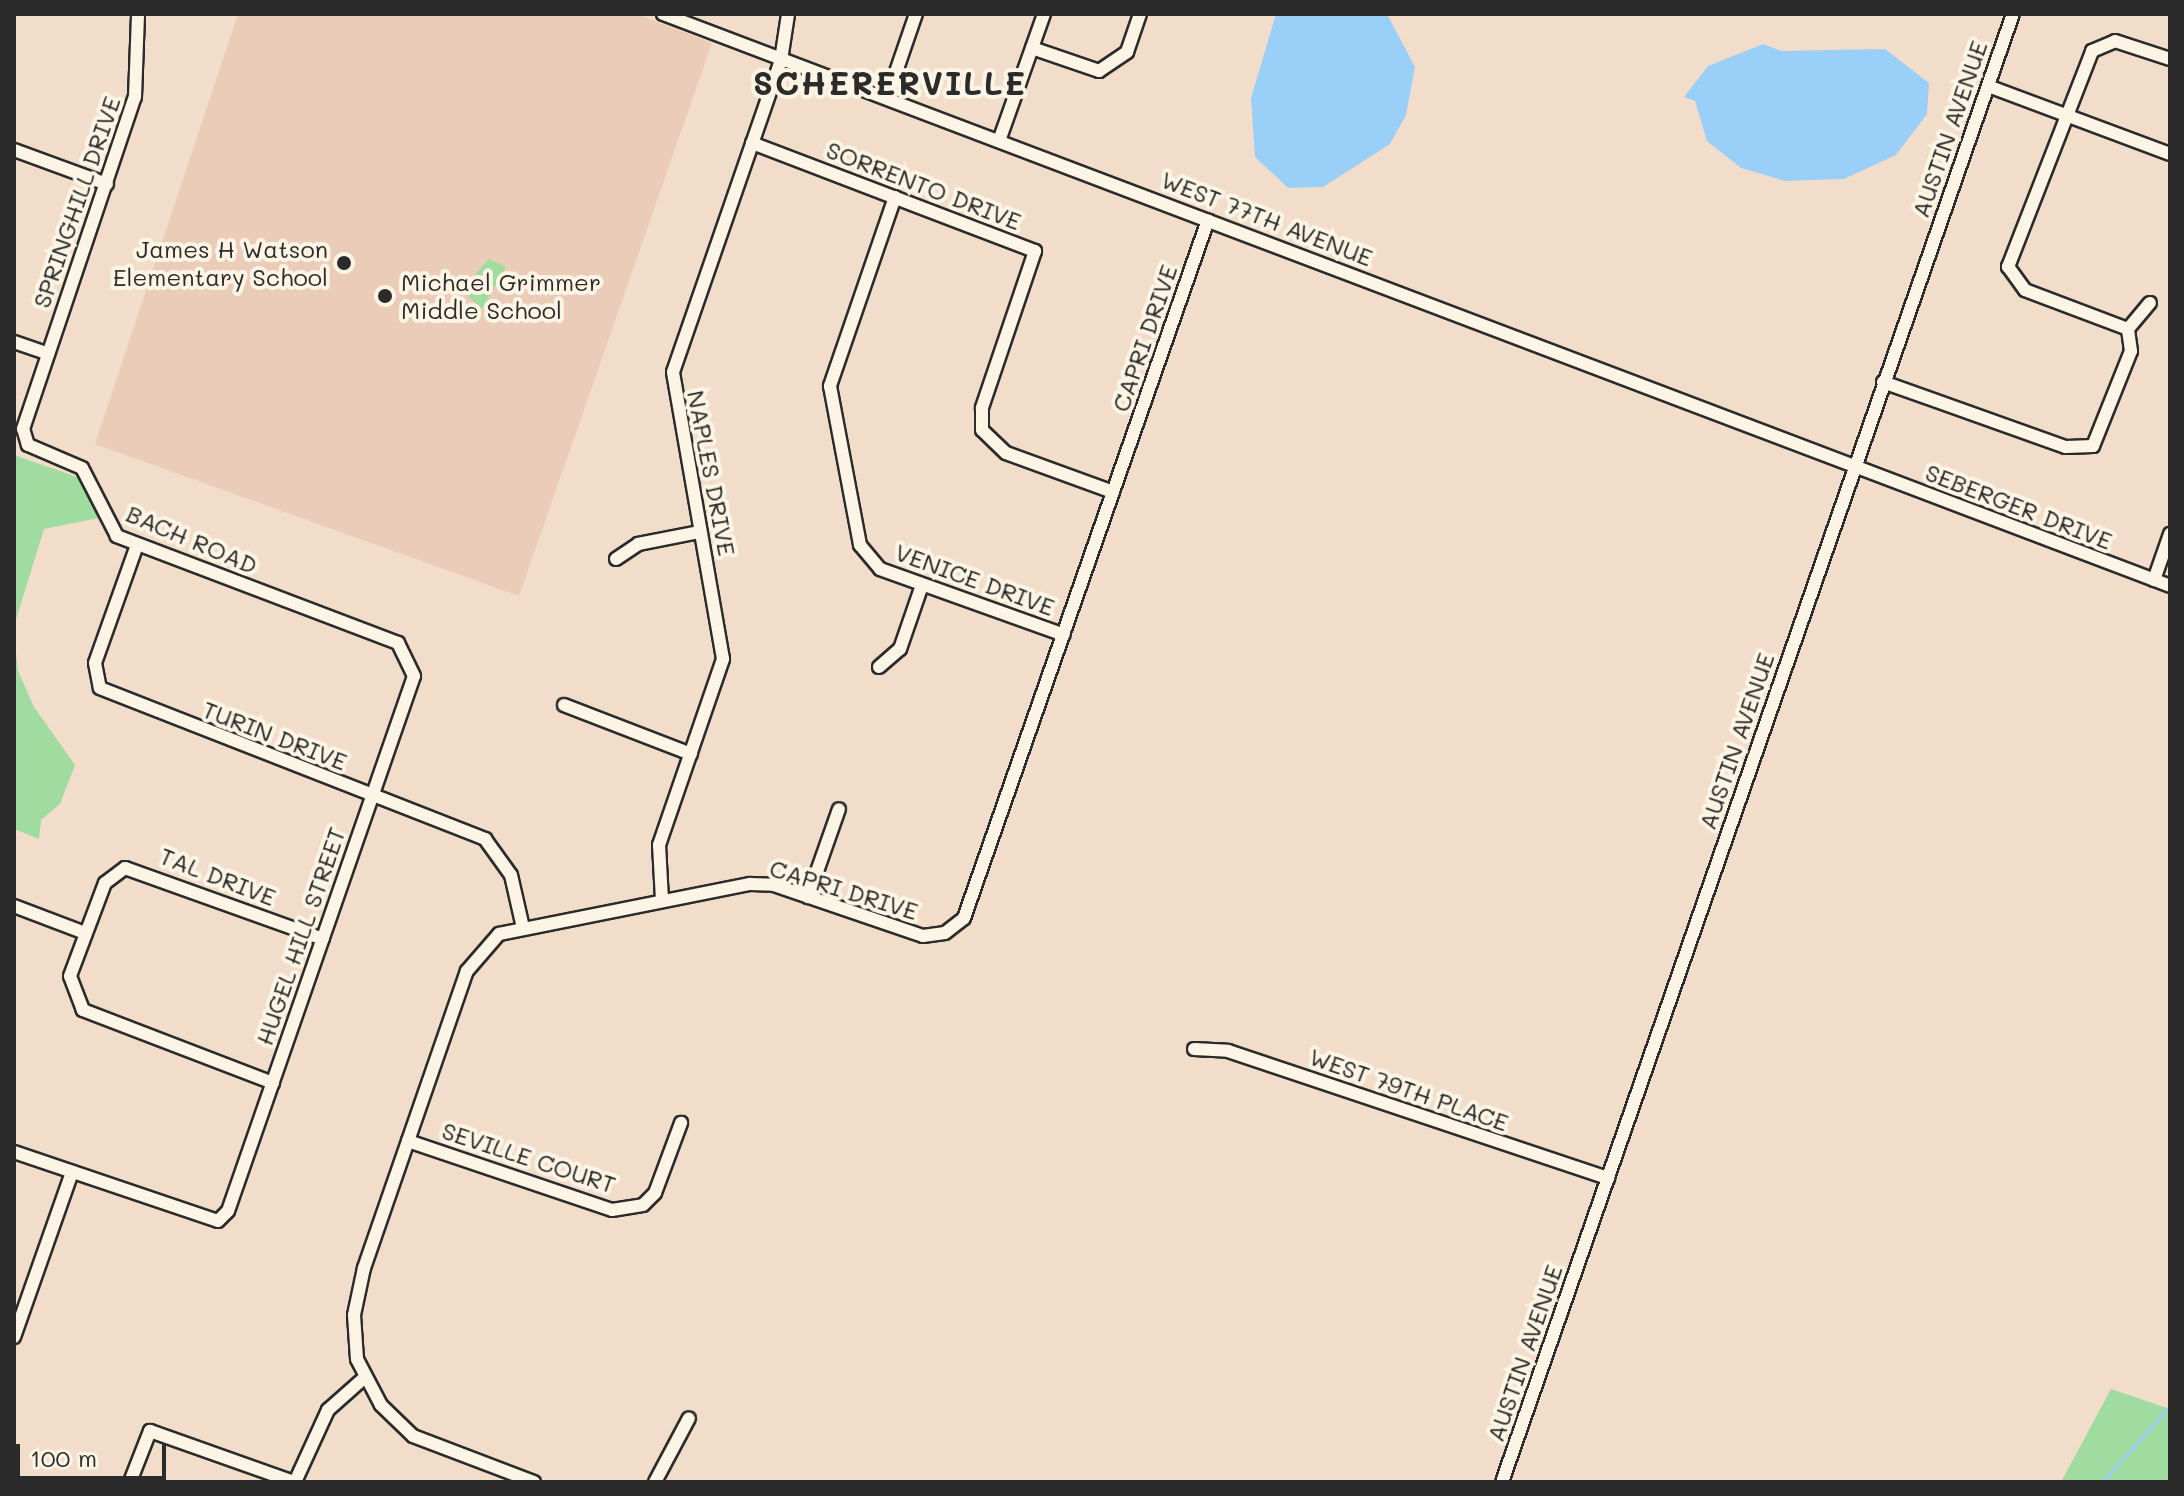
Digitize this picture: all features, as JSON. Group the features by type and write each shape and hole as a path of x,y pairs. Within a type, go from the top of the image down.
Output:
{"street":[{"name":"SPRINGHILL DRIVE","path":"48,354 135,97 138,14"},
{"name":"WEST 77TH AVENUE","path":"663,14 1856,461"},
{"name":"NAPLES DRIVE","path":"662,900 659,845 723,659 673,372 781,60 788,14"},
{"path":"887,98 916,14"},
{"path":"999,141 1044,14"},
{"path":"1032,48 1099,71 1127,52 1140,14"},
{"name":"AUSTIN AVENUE","path":"1502,1482 2013,14"},
{"path":"2128,329 2012,279 2008,267 2062,113 2098,44 2124,42 2170,59"},
{"path":"1988,86 2170,154"},
{"name":"SORRENTO DRIVE","path":"752,143 1035,251 982,408 982,430 1006,453 1113,492"},
{"path":"14,150 107,184"},
{"name":"VENICE DRIVE","path":"895,197 829,401 860,545 880,569 1064,635"},
{"name":"CAPRI DRIVE","path":"364,1378 354,1335 356,1295 467,971 487,942 523,928 761,883 923,936 945,933 964,918 1208,220"},
{"path":"1883,382 2084,450 2102,433 2131,351 2128,329 2150,303"},
{"path":"14,342 48,354"},
{"name":"BACH ROAD","path":"48,354 23,429 28,445 82,468 95,484 108,527 137,545 398,643 413,662"},
{"name":"SEBERGER DRIVE","path":"1856,461 1874,475 2170,586"},
{"path":"616,559 638,544 700,532"},
{"path":"2154,580 2170,534"},
{"name":"TURIN DRIVE","path":"137,545 95,663 100,688 485,839 511,875 523,928"},
{"path":"879,667 900,649 922,585"},
{"name":"HUGEL HILL STREET","path":"72,1172 218,1221 228,1211 373,795 413,662"},
{"path":"564,705 691,754"},
{"path":"808,897 839,809"},
{"name":"TAL DRIVE","path":"85,933 105,883 125,868 323,939"},
{"path":"14,906 85,933 70,976 83,1010 273,1083"},
{"name":"WEST 79TH PLACE","path":"1194,1049 1228,1051 1608,1178"},
{"name":"SEVILLE COURT","path":"408,1141 597,1207 628,1209 655,1193 681,1123"},
{"path":"14,1152 72,1172 14,1337"},
{"path":"130,1482 150,1431 295,1482 328,1410 364,1378 413,1436 534,1482"},
{"path":"655,1482 689,1418"}],"shaded area":[{"name":"Michael Grimmer Middle School","path":"238,14 637,14 712,43 519,596 95,444"}],"green space":[{"path":"489,259 506,267 482,309 461,290"},
{"path":"14,455 77,477 99,518 44,529 14,626"},
{"path":"14,636 18,671 34,707 75,765 60,804 41,820 39,839 14,829"},
{"path":"2111,1389 2170,1409 2170,1482 2061,1482"}],"water":[{"path":"1276,14 1387,14 1415,67 1406,115 1390,144 1323,187 1288,188 1255,157 1251,98"},
{"path":"1763,44 1781,51 1885,49 1929,83 1927,114 1896,155 1844,179 1785,181 1741,168 1707,141 1695,101 1684,97 1708,66"}],"waterway":[{"path":"2102,1482 2170,1406"}],"place":[{"name":"James H Watson Elementary School","path":"344,263"},
{"name":"Michael Grimmer Middle School","path":"385,296"}],"district":[{"name":"SCHERERVILLE","path":"890,82"}]}
